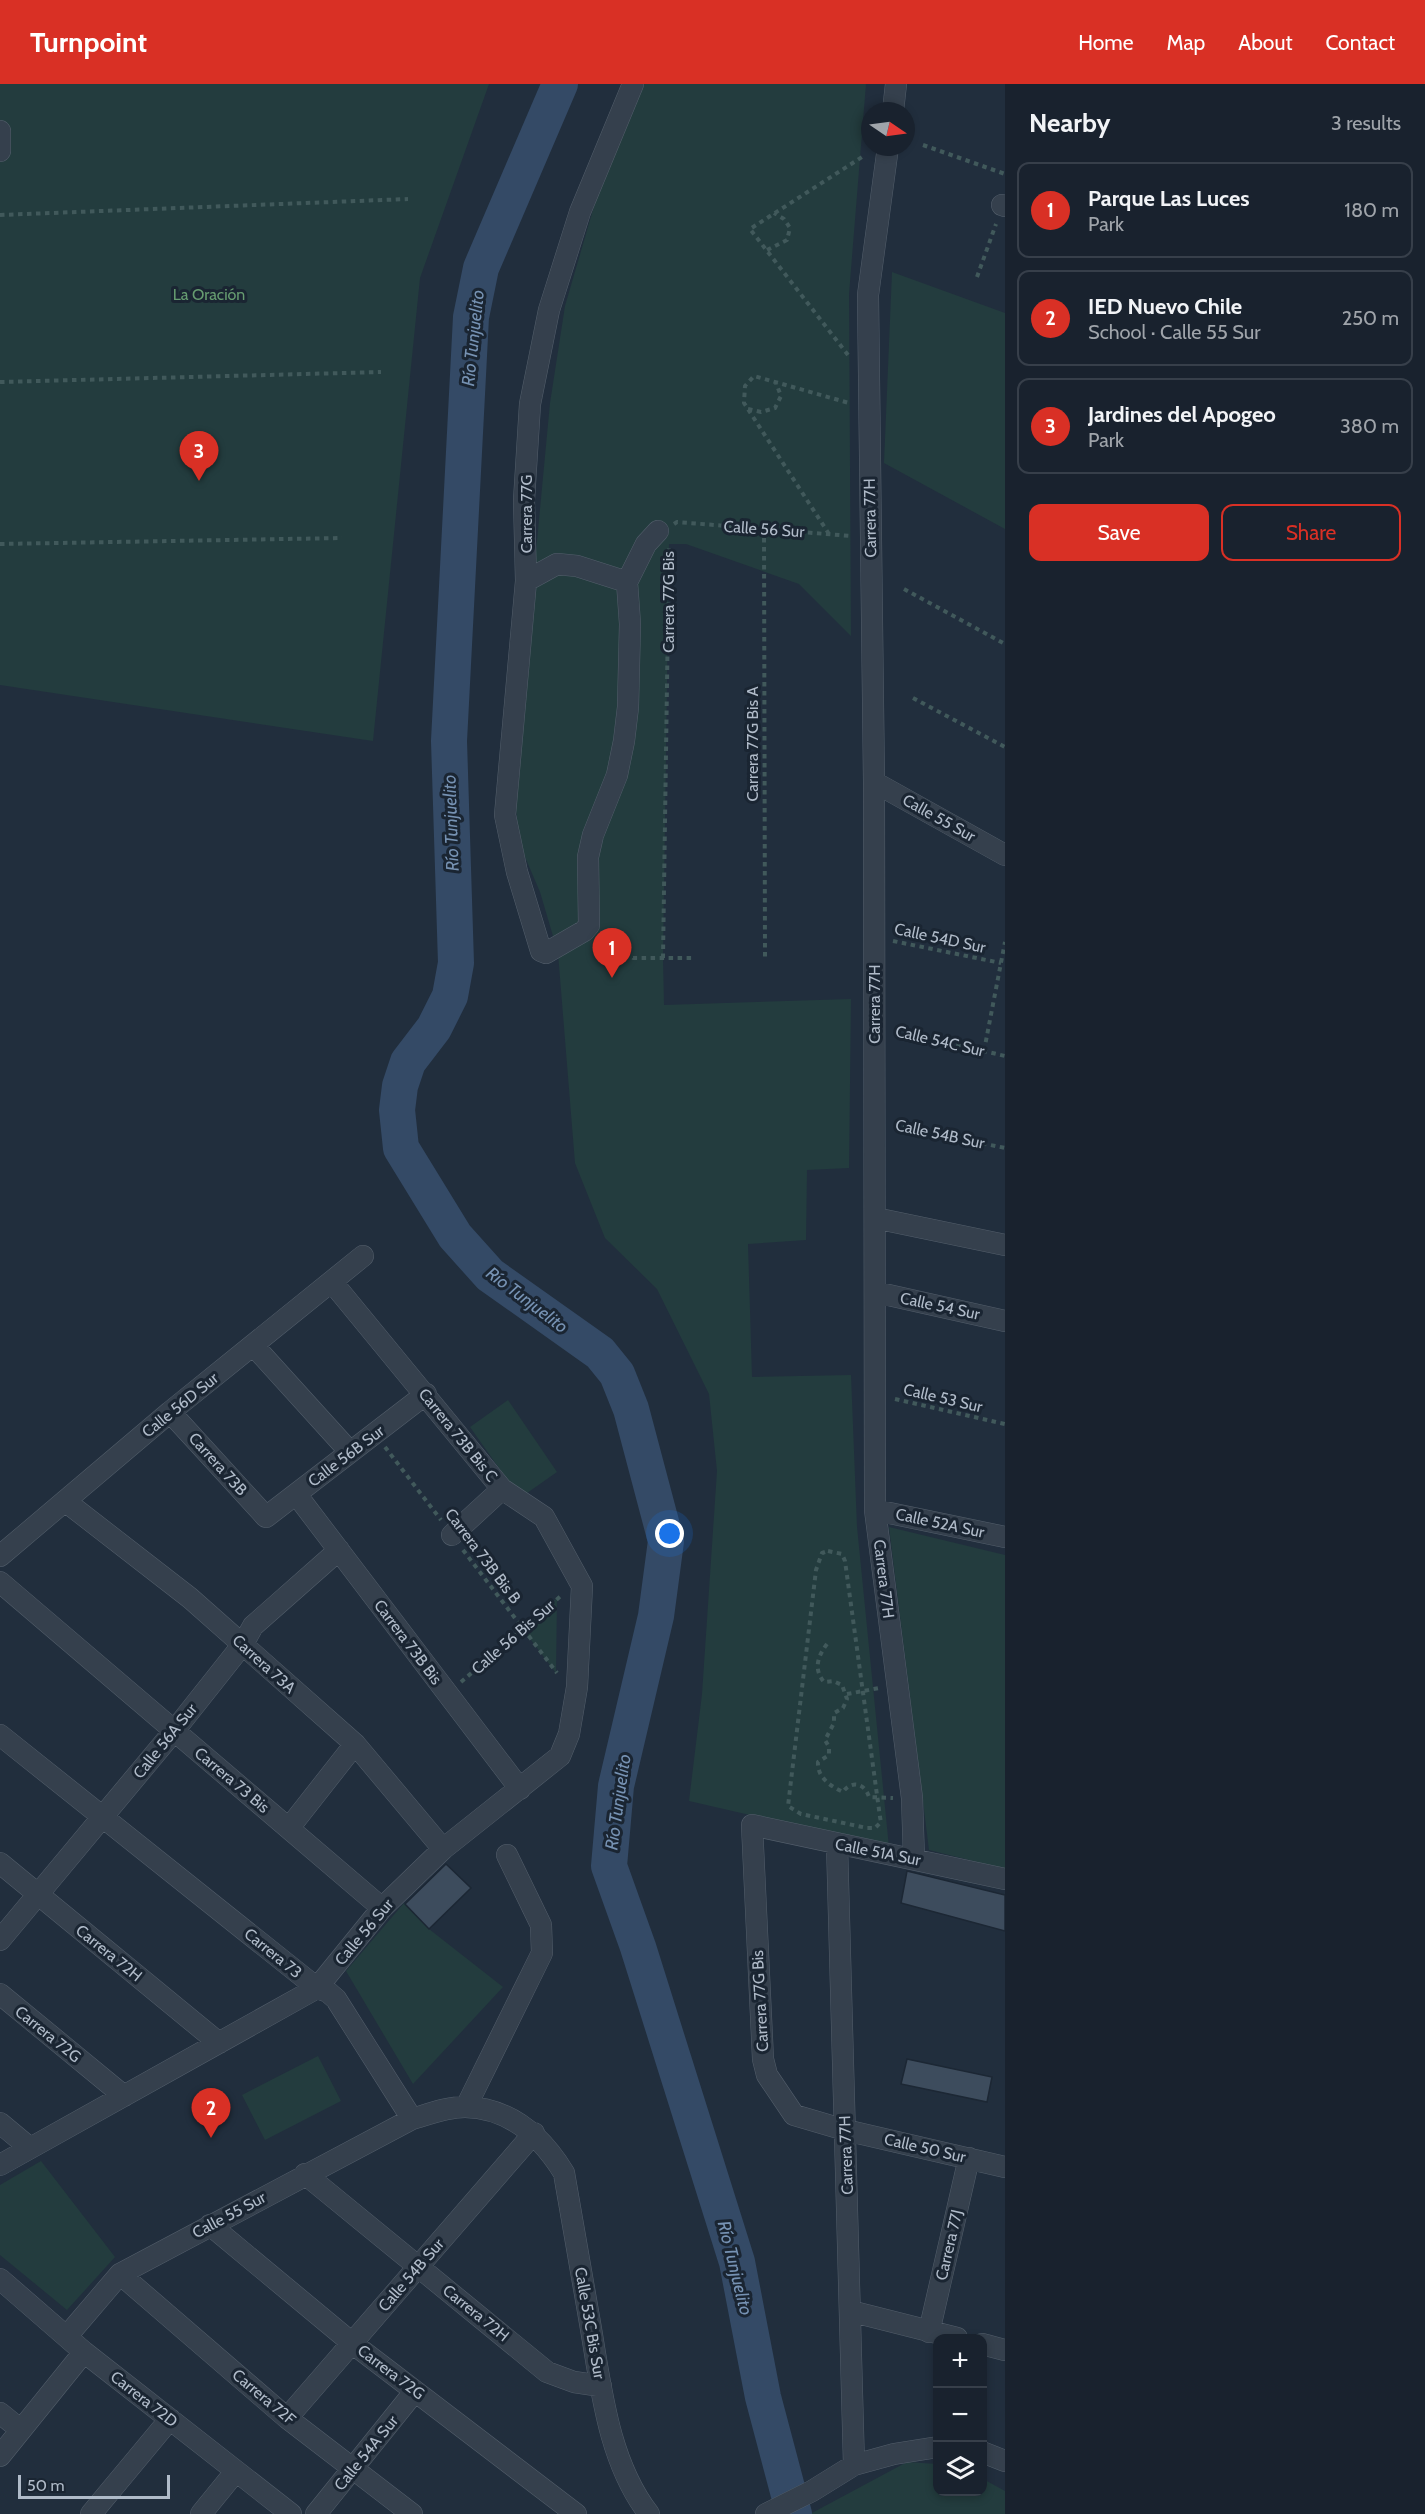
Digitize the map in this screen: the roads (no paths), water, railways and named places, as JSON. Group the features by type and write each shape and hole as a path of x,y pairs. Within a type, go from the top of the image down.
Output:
{"street":[{"name":"Carrera 77G","path":"589,925 584,931 546,953 541,951 517,872 505,815 526,581 524,500 531,404 549,310 580,212 633,84"},
{"path":"894,102 896,84"},
{"path":"0,132 0,151"},
{"name":"Carrera 77H","path":"887,156 868,295 874,782 875,1510 912,1798 914,1859"},
{"name":"Carrera 77G Bis","path":"589,925 588,857 599,818 616,775 624,741 628,707 631,655 627,582 646,544 658,531"},
{"path":"526,581 557,564 577,566 627,582"},
{"name":"Calle 55 Sur","path":"874,782 1005,855"},
{"path":"874,1218 1005,1245"},
{"name":"Calle 56D Sur","path":"0,1556 171,1412 363,1256"},
{"name":"Carrera 73B Bis C","path":"332,1282 502,1489 544,1517 582,1586"},
{"name":"Calle 54 Sur","path":"875,1292 1005,1321"},
{"path":"253,1345 350,1452"},
{"name":"Calle 56B Sur","path":"266,1517 426,1394"},
{"name":"Carrera 73B","path":"171,1412 266,1517"},
{"path":"452,1535 502,1489"},
{"name":"Carrera 73B Bis","path":"296,1494 520,1789"},
{"name":"Carrera 73A","path":"65,1501 190,1598 355,1744 443,1848"},
{"name":"Calle 52A Sur","path":"875,1510 1005,1537"},
{"name":"Calle 56A Sur","path":"0,1940 174,1731 243,1644 253,1626 339,1550"},
{"name":"Carrera 73 Bis","path":"0,1582 382,1908"},
{"name":"Calle 56 Sur","path":"0,2165 317,1988 382,1908 443,1848 560,1755 569,1734 577,1687 582,1586"},
{"name":"Carrera 73","path":"0,1735 317,1988 328,1992 336,1999 411,2119"},
{"path":"289,1828 355,1744"},
{"name":"Carrera 77G Bis","path":"752,1825 763,2059 767,2075 794,2115 845,2130"},
{"name":"Calle 51A Sur","path":"752,1825 1005,1879"},
{"name":"Carrera 77H","path":"837,1844 854,2465"},
{"path":"466,2107 542,1953 541,1925 507,1855"},
{"name":"Carrera 72H","path":"0,1863 219,2043"},
{"name":"Carrera 72G","path":"0,1994 124,2096"},
{"path":"411,2119 439,2110 466,2107 503,2115 534,2133"},
{"name":"Calle 55 Sur","path":"67,2336 120,2274 210,2224 411,2119"},
{"path":"0,2124 30,2148"},
{"name":"Calle 50 Sur","path":"845,2130 1005,2167"},
{"name":"Calle 54B Sur","path":"287,2418 534,2133"},
{"name":"Calle 53C Bis Sur","path":"534,2133 550,2149 564,2173 601,2386 614,2447 641,2504 649,2514"},
{"name":"Carrera 77J","path":"929,2332 969,2158"},
{"name":"Carrera 72H","path":"305,2174 547,2372 574,2382 601,2386"},
{"name":"Carrera 72G","path":"210,2224 352,2343 568,2512"},
{"name":"Carrera 72F","path":"120,2274 287,2418 412,2514"},
{"name":"Carrera 72D","path":"0,2279 84,2352 291,2514"},
{"path":"850,2311 938,2334"},
{"path":"987,2345 1005,2350"},
{"path":"0,2456 84,2352"},
{"name":"Calle 54A Sur","path":"316,2514 415,2391"},
{"path":"0,2413 21,2430"},
{"path":"91,2514 170,2419"},
{"path":"766,2514 812,2491 854,2465 904,2452 933,2448"},
{"path":"987,2454 1005,2461"},
{"path":"201,2514 236,2471"}],"waterway":[{"name":"Río Tunjuelito","path":"560,84 481,268 471,317 449,741 456,963 450,996 434,1028 408,1062 400,1086 397,1110 401,1148 455,1236 490,1275 600,1353 617,1374 631,1409 666,1541 656,1616 616,1786 609,1866 638,1947 737,2262 763,2397 794,2514"}],"place":[{"name":"Jardines del Apogeo","path":"199,481"},
{"name":"Parque Las Luces","path":"612,978"},
{"name":"IED Nuevo Chile","path":"211,2138"}],"park label":[{"name":"La Oración","path":"209,294"}]}
